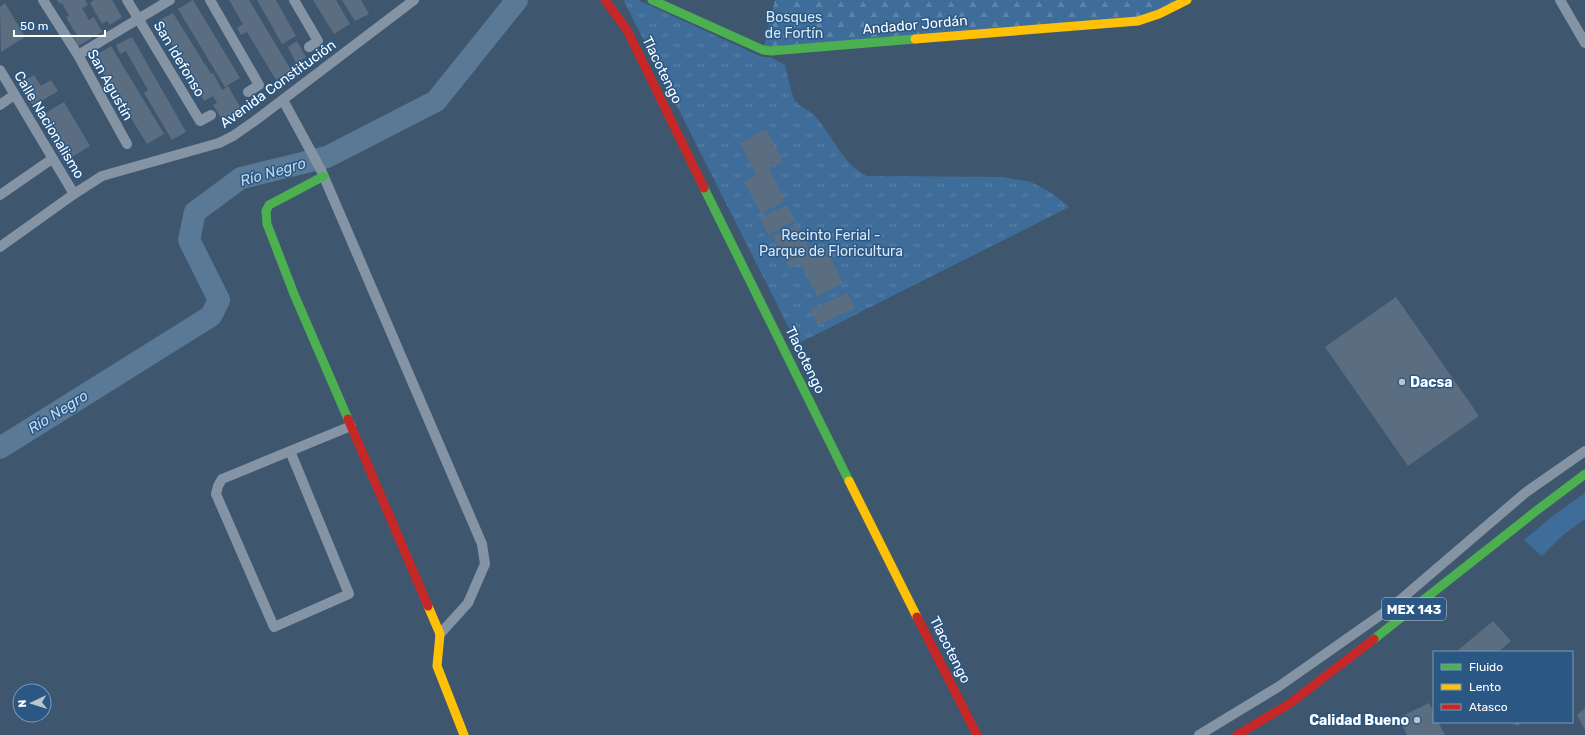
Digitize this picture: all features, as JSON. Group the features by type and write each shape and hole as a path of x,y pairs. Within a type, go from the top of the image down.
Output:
{"street":[{"name":"San Agustín","path":"43,0 78,55 127,144"},
{"name":"San Idefonso","path":"127,0 200,121 211,115"},
{"path":"78,55 170,0"},
{"path":"210,0 259,85 248,92"},
{"path":"294,0 318,42 309,47"},
{"name":"Avenida Constitución","path":"0,247 74,194 102,176 219,143 233,136 283,100 414,0"},
{"name":"Tlacotengo","path":"605,0 627,30 837,457 977,735"},
{"name":"Andador Jordán","path":"652,0 762,50 771,51 1138,21 1159,14 1187,0"},
{"path":"1560,0 1585,43"},
{"name":"Calle Nacionalismo","path":"0,70 74,194"},
{"path":"0,105 14,95"},
{"path":"283,100 308,144 322,173 482,544 485,564 468,603 440,634"},
{"path":"0,195 52,159"},
{"path":"322,173 269,205 266,211 267,224 294,294 440,634 437,666 464,735"},
{"path":"290,451 349,594 274,627 216,494 218,486 222,479 290,451 351,426"},
{"path":"1199,735 1278,687 1392,607 1525,493 1585,451"},
{"name":"MEX 143","path":"1237,735 1296,699 1400,620 1536,511 1585,474"}],"green space":[{"name":"Recinto Ferial - Parque de Floricultura","path":"638,0 762,57 770,57 785,65 795,101 815,116 844,157 858,171 867,176 1003,177 1031,182 1052,193 1069,207 797,344 624,1"},
{"name":"Bosques de Fortín","path":"775,0 1179,0 1138,21 763,50"},
{"path":"1585,493 1585,519 1563,535 1542,556 1524,540 1554,515"}],"building":[{"path":"57,0 85,0 88,5 82,8 89,20 94,17 102,32 78,46 73,37 77,35 66,17 69,16 62,3 60,4"},
{"path":"94,0 112,0 122,17 110,25 107,21 102,24 90,3"},
{"path":"193,0 240,78 225,87 178,9"},
{"path":"229,0 249,0 291,70 276,80 247,32 241,35 237,28 243,24"},
{"path":"257,0 276,0 296,36 282,44"},
{"path":"313,0 336,0 350,24 334,34"},
{"path":"342,0 361,0 369,14 355,21"},
{"path":"5,3 25,37 1,52 0,7"},
{"path":"173,13 211,74 213,73 222,90 228,86 242,110 223,121 213,105 217,103 213,96 204,101 158,21"},
{"path":"132,37 186,132 172,140 144,93 148,90 126,51 120,54 116,45"},
{"path":"297,41 306,57 296,63 288,47"},
{"path":"111,46 164,134 147,144 93,57"},
{"path":"34,75 41,86 51,80 58,91 33,106 19,84"},
{"path":"64,102 90,146 64,162 51,140 57,136 53,130 56,128 53,124 50,125 48,121 43,124 39,117"},
{"path":"766,129 783,161 769,169 785,201 761,213 744,182 756,175 740,143"},
{"path":"787,205 795,220 768,235 760,218"},
{"path":"797,224 812,255 826,248 843,283 817,296 800,262 789,268 773,236"},
{"path":"847,293 855,308 818,325 810,310"},
{"name":"Dacsa","path":"1396,297 1479,416 1408,466 1325,347"},
{"path":"1493,621 1511,641 1499,651 1457,651"},
{"name":"Calidad Bueno","path":"1429,703 1433,711 1433,723 1439,723 1445,735 1407,735 1398,718"},
{"path":"1585,708 1585,730 1577,715"},
{"path":"1514,723 1521,723 1517,726"}],"waterway":[{"name":"Río Negro","path":"0,448 211,316 219,300 189,240 195,212 241,178 327,157 436,101 517,0"}],"traffic: fast":[{"path":"652,0 763,50 771,51 915,39"},
{"path":"324,176 269,205 266,211 267,224 294,294 348,419"},
{"path":"704,188 849,481"},
{"path":"1374,639 1585,474"}],"traffic: slow":[{"path":"915,39 1138,21 1159,14 1187,0"},
{"path":"849,481 917,617"},
{"path":"428,606 440,634 437,666 464,735"}],"traffic: jam":[{"path":"605,0 627,30 704,188"},
{"path":"348,419 428,606"},
{"path":"917,617 977,735"},
{"path":"1237,735 1289,704 1374,639"}],"place":[{"name":"Dacsa","path":"1402,382"},
{"name":"Calidad Bueno","path":"1417,720"}]}
